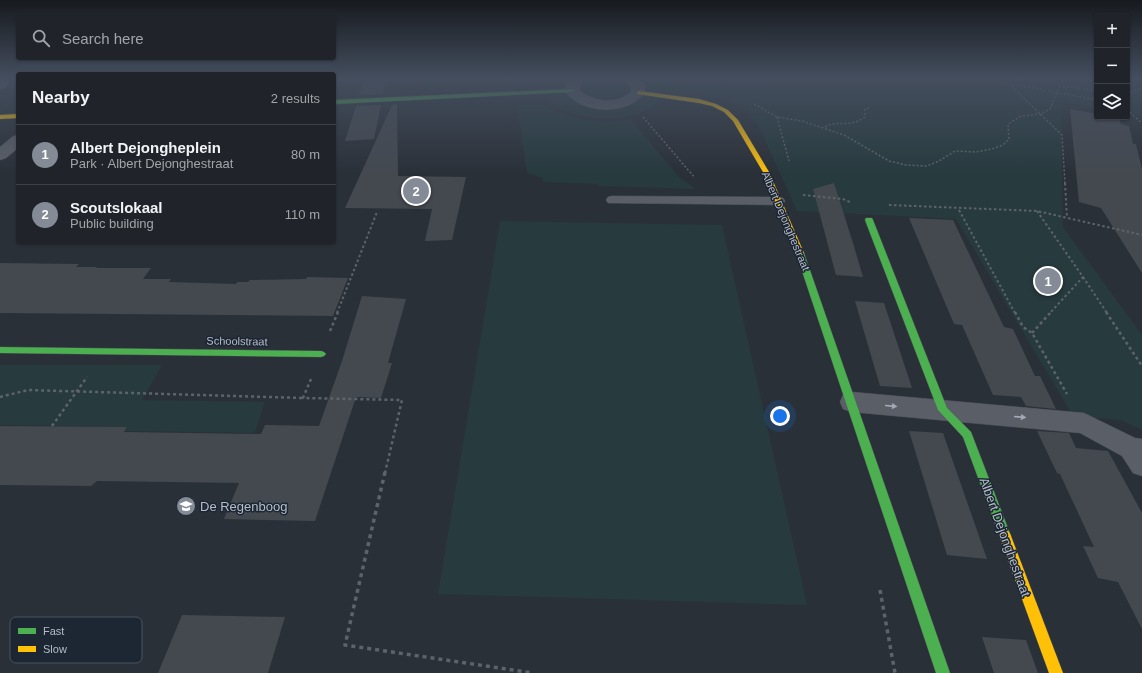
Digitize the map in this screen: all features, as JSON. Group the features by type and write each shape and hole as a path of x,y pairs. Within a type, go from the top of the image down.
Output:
{"street":[{"name":"Albert Dejonghestraat","path":"725,110 735,120 766,172 806,267 943,673"},
{"path":"0,117 16,116"},
{"path":"0,155 16,142"},
{"name":"Albert Dejonghestraat","path":"869,220 943,410 967,435 1056,673"},
{"name":"Schoolstraat","path":"0,350 321,354"},
{"path":"852,402 1084,423 1138,454"}],"lane":[{"path":"612,200 778,198"}],"path":[{"path":"636,110 696,179"},
{"path":"765,110 777,117 802,121 844,134 889,161 906,165 927,166 939,161 955,151 976,152 1003,145 1009,139 1008,124 1021,116 1040,114 1047,110"},
{"path":"825,128 829,124 850,124 859,121 866,117 865,110"},
{"path":"1036,110 1062,135 1067,218"},
{"path":"1130,113 1142,123"},
{"path":"777,117 791,166"},
{"path":"778,198 799,195 843,199 859,204"},
{"path":"882,205 1037,211 1142,235"},
{"path":"959,209 1024,327 1032,333 1084,423"},
{"path":"1037,211 1142,366"},
{"path":"303,398 377,212"},
{"path":"1032,333 1083,277"},
{"path":"52,426 104,351"},
{"path":"0,398 28,390 402,400 345,645 533,673"}],"green space":[{"path":"518,110 554,110 585,120 631,120 679,177 696,189 600,186 596,184 543,182 543,178 527,173"},
{"path":"564,110 643,110 631,115 609,118 587,117"},
{"path":"745,110 1061,110 1063,227 1142,335 1142,430 1120,420 1073,416 956,219 797,211 760,129"},
{"path":"1130,110 1142,110 1142,116 1130,114"},
{"path":"500,221 722,225 807,605 438,594"},
{"path":"0,365 162,365 142,400 265,402 255,433 125,431 128,427 0,425"}],"building":[{"path":"355,110 380,110 374,139 345,141"},
{"path":"390,110 397,110 398,176 466,177 452,240 425,241 432,209 345,208"},
{"path":"1070,110 1094,113 1094,120 1120,120 1121,124 1129,126 1133,144 1136,144 1142,169 1142,273 1101,208 1079,202"},
{"path":"834,183 863,277 836,275 813,189"},
{"path":"909,218 953,220 1004,327 1013,329 1035,376 1040,376 1056,409 1026,406 1021,397 993,395 962,325 954,324"},
{"path":"0,263 79,264 76,267 97,267 96,268 151,268 143,279 171,279 169,282 236,284 237,282 248,282 250,280 306,279 307,277 348,278 333,316 0,313"},
{"path":"362,296 406,299 388,363 392,363 381,398 356,397 315,521 224,519 239,483 97,481 91,486 0,485 0,426 127,427 124,432 261,434 265,425 319,426 342,361"},
{"path":"855,301 884,303 912,388 880,386"},
{"path":"909,431 943,433 987,559 947,555"},
{"path":"1037,431 1069,433 1076,448 1108,451 1142,513 1142,629 1118,582 1098,578 1083,546 1094,547 1060,474 1057,473"},
{"path":"182,615 285,617 268,673 158,673"},
{"path":"982,637 1026,640 1038,673 994,673"}],"traffic: fast":[{"path":"869,220 943,410 967,435 1005,536"},
{"path":"800,253 943,673"},
{"path":"0,350 321,354"}],"traffic: slow":[{"path":"725,110 735,120 766,172 800,253"},
{"path":"0,117 16,116"},
{"path":"1005,536 1056,673"}],"place":[{"name":"Scoutslokaal","path":"416,191"},
{"name":"Albert Dejongheplein","path":"1048,281"},
{"name":"De Regenboog","path":"186,506"}]}
